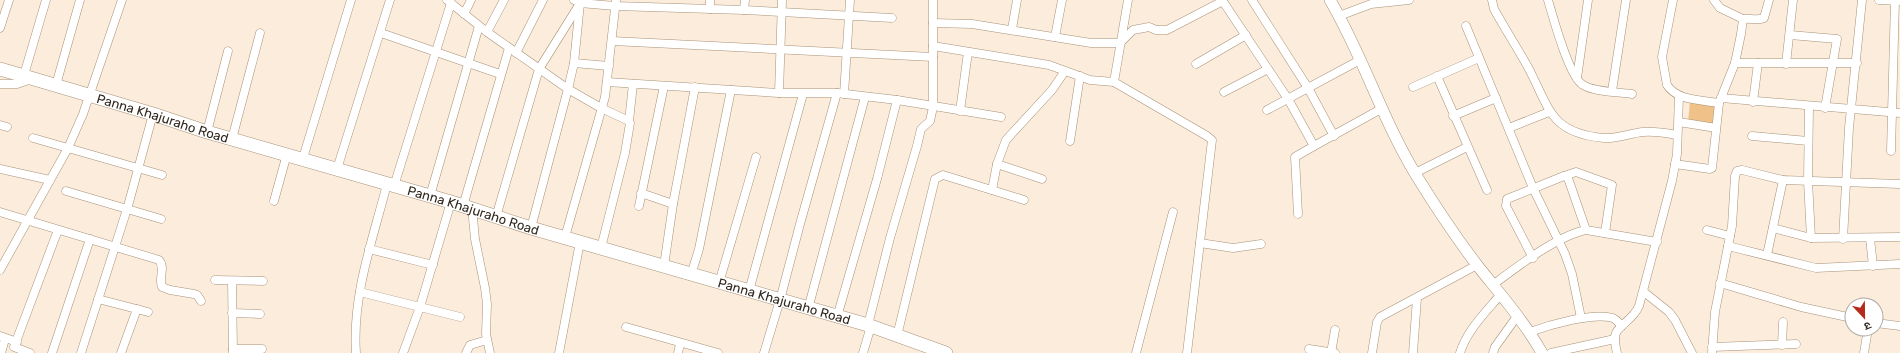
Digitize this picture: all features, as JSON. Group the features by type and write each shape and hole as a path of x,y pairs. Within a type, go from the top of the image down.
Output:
{"main road":[{"path":"1330,0 1360,60 1381,109 1415,173 1446,223 1477,265 1518,315 1542,353"},
{"name":"Panna Khajuraho Road","path":"0,69 153,114 207,132 303,158 390,185 462,205 531,228 664,266 690,275 870,326 946,353"}],"street":[{"path":"0,28 9,0"},
{"path":"0,84 18,84 30,77 46,0"},
{"path":"56,85 80,0"},
{"path":"0,270 68,148 83,114 120,0"},
{"path":"303,158 351,0"},
{"path":"337,169 390,0"},
{"path":"464,14 470,0"},
{"path":"487,32 504,0"},
{"path":"516,53 543,0"},
{"path":"710,0 710,9"},
{"path":"744,0 744,10"},
{"path":"779,93 782,0"},
{"path":"764,353 800,224 840,94 846,52 850,0"},
{"path":"863,353 890,238 917,146 920,129 930,122 933,107 933,0"},
{"path":"1012,29 1017,0"},
{"path":"1055,37 1062,0"},
{"path":"1114,82 1128,0"},
{"path":"1252,0 1308,88 1334,136"},
{"path":"1339,16 1349,11 1378,2 1409,0"},
{"path":"1492,0 1494,9 1529,69 1549,112 1567,127 1593,137 1607,138 1652,131 1676,135"},
{"path":"1548,0 1561,43 1577,79 1584,86 1632,94"},
{"path":"1577,79 1588,0"},
{"path":"1612,91 1626,0"},
{"path":"1673,0 1662,64 1667,85 1679,96 1896,113"},
{"path":"1714,0 1720,8 1742,19 1748,18 1760,20 1764,18 1769,0"},
{"path":"1786,64 1793,0"},
{"path":"1843,239 1846,182 1862,0"},
{"path":"1879,0 1897,1 1896,113 1891,151"},
{"path":"578,1 672,4 710,9 892,18"},
{"path":"531,228 574,63 578,1"},
{"path":"496,217 539,69 578,1"},
{"path":"933,23 972,24 1012,29 1100,44 1120,43 1133,30 1149,27 1156,30 1167,30 1223,1 1288,99 1314,146"},
{"path":"356,353 356,318 369,249 434,53 449,2 487,32 539,69 601,108 629,121"},
{"path":"565,237 601,108 609,66 616,3"},
{"path":"1675,164 1710,169 1712,168 1720,100 1735,63 1742,34 1742,19"},
{"path":"430,196 479,26"},
{"path":"1466,26 1533,188 1572,274 1581,318"},
{"path":"381,32 434,53 500,74"},
{"path":"232,139 260,34"},
{"path":"1790,34 1836,38 1838,43 1825,108"},
{"path":"1196,64 1246,35"},
{"path":"612,41 932,57"},
{"path":"933,46 1049,65 1090,80 1114,82 1211,138 1187,353"},
{"path":"403,353 420,307 433,265 462,205 509,48"},
{"path":"207,132 228,51"},
{"path":"960,111 968,52"},
{"path":"1412,87 1479,58"},
{"path":"1267,110 1360,60"},
{"path":"574,63 609,66"},
{"path":"1735,63 1857,63"},
{"path":"1753,102 1758,63"},
{"path":"1224,92 1268,69"},
{"path":"992,190 997,164 1006,140 1052,90 1065,71"},
{"path":"1070,141 1080,76"},
{"path":"1437,76 1453,116 1487,190"},
{"path":"606,82 779,93 840,94 897,100 1001,117"},
{"path":"601,248 625,154 630,124 629,121 633,84"},
{"path":"638,206 664,86"},
{"path":"664,266 673,204 695,87"},
{"path":"690,275 699,249 731,90"},
{"path":"749,291 803,94"},
{"path":"1617,353 1615,339 1616,334 1622,326 1636,314 1644,292 1657,242 1675,164 1676,135 1679,122 1679,96"},
{"path":"808,309 865,97"},
{"path":"1453,116 1496,98"},
{"path":"837,317 897,100"},
{"path":"1809,107 1808,181 1811,238"},
{"path":"1298,214 1295,157 1381,109"},
{"path":"1508,128 1549,112"},
{"path":"81,353 116,246 153,114"},
{"path":"1679,122 1716,128"},
{"path":"1752,136 1808,141"},
{"path":"33,138 139,167 162,175"},
{"path":"1415,173 1467,147"},
{"path":"274,201 287,154"},
{"path":"719,283 756,157"},
{"path":"997,164 1042,179"},
{"path":"0,169 50,180"},
{"path":"1796,344 1712,350 1715,312 1730,236 1737,171 1742,170 1783,180 1900,184"},
{"path":"1533,258 1505,202 1507,199 1564,176 1576,172 1612,185 1605,233"},
{"path":"897,336 935,179 943,175 1024,200"},
{"path":"1564,176 1568,178 1586,230"},
{"path":"1767,255 1783,180"},
{"path":"66,191 161,218"},
{"path":"641,192 673,204"},
{"path":"462,205 475,239 486,299 487,340 490,353"},
{"path":"0,212 159,260 162,267 160,284 162,287 197,295 201,301"},
{"path":"1136,353 1173,212"},
{"path":"1773,228 1811,238 1843,239 1900,237"},
{"path":"30,353 15,349 58,230"},
{"path":"1494,284 1558,241 1577,232 1586,230 1657,242"},
{"path":"1708,230 1730,236"},
{"path":"1870,238 1873,266"},
{"path":"52,353 90,239"},
{"path":"560,353 580,242"},
{"path":"1200,243 1233,248 1261,244"},
{"path":"1728,246 1816,268 1900,264"},
{"path":"369,249 433,265"},
{"path":"1372,353 1377,322 1380,317 1477,265"},
{"path":"215,280 263,281"},
{"path":"232,281 233,351 262,349"},
{"path":"1720,283 1801,306 1844,316"},
{"path":"360,292 460,317"},
{"path":"1644,292 1672,316 1692,353"},
{"path":"1460,353 1463,342 1501,294"},
{"path":"1413,353 1417,298"},
{"path":"98,300 148,312"},
{"path":"121,353 137,309"},
{"path":"232,313 260,314"},
{"path":"1493,353 1495,347 1518,315"},
{"path":"1530,332 1547,326 1581,318 1612,318 1617,320 1622,326"},
{"path":"1782,345 1784,322"},
{"path":"1884,324 1900,326"},
{"path":"626,327 680,344 717,353"},
{"path":"1309,349 1332,353 1335,330"},
{"path":"1,353 3,337 17,342"},
{"path":"1864,353 1867,337"},
{"path":"1551,353 1615,339"},
{"path":"466,353 470,345 487,340"},
{"path":"678,353 680,344"}],"shaded area":[{"path":"1690,101 1715,103 1713,124 1688,122"}]}
